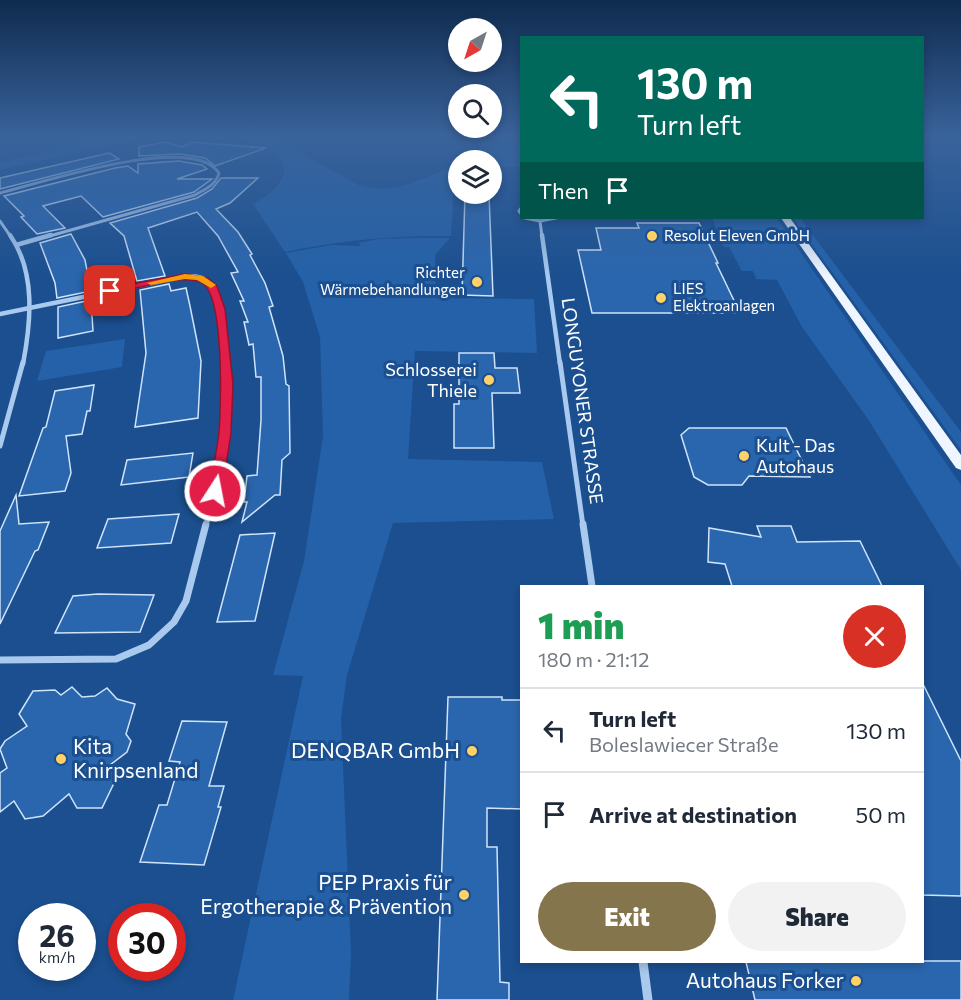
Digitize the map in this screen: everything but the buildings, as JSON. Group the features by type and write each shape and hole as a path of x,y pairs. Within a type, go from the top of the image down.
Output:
{"main road":[{"path":"787,219 961,465"}],"street":[{"path":"0,193 37,184"},
{"path":"16,245 195,195 214,184"},
{"path":"534,219 540,221 551,219"},
{"path":"0,221 16,245 26,273 29,308 26,351 16,396 0,446"},
{"name":"LONGUYONER STRASSE","path":"540,221 592,585"},
{"path":"0,314 171,279 185,277 205,280 212,286 220,309 227,384 225,433 215,491 186,601 179,618 166,632 134,653 116,658 0,660"},
{"path":"643,963 648,1000"}],"shaded area":[{"path":"278,184 356,184 372,188 386,188 411,184 448,184 448,204 453,204 451,236 368,239 285,252 253,204 271,192"},
{"path":"712,219 778,219 961,485 961,570 868,419 802,327 777,280 756,279 753,271 742,271 729,247 724,247"},
{"path":"794,219 801,219 961,432 961,450"},
{"path":"450,238 435,255 436,298 534,299 537,353 415,351 408,459 542,462 554,519 393,523 347,675 341,718 351,953 349,1000 233,1000 303,676 273,675 304,561 323,436 320,337 303,282 286,253 332,245 359,246 361,244 357,243 380,239"},
{"path":"125,339 122,367 37,381 46,351"}],"slow traffic":[{"path":"151,283 185,277 200,278 211,285"}],"place":[{"name":"Resolut Eleven GmbH","path":"652,236"},
{"name":"Richter Wärmebehandlungen","path":"477,282"},
{"name":"LIES Elektroanlagen","path":"661,298"},
{"name":"Schlosserei Thiele","path":"489,380"},
{"name":"Kult - Das Autohaus","path":"744,456"},
{"name":"DENQBAR GmbH","path":"472,751"},
{"name":"Kita Knirpsenland","path":"61,759"},
{"name":"PEP Praxis für Ergotherapie & Prävention","path":"464,895"},
{"name":"Autohaus Forker","path":"856,981"}],"route":[{"path":"110,291 185,277 200,278 212,286 220,309 227,384 225,433 215,491"}]}
